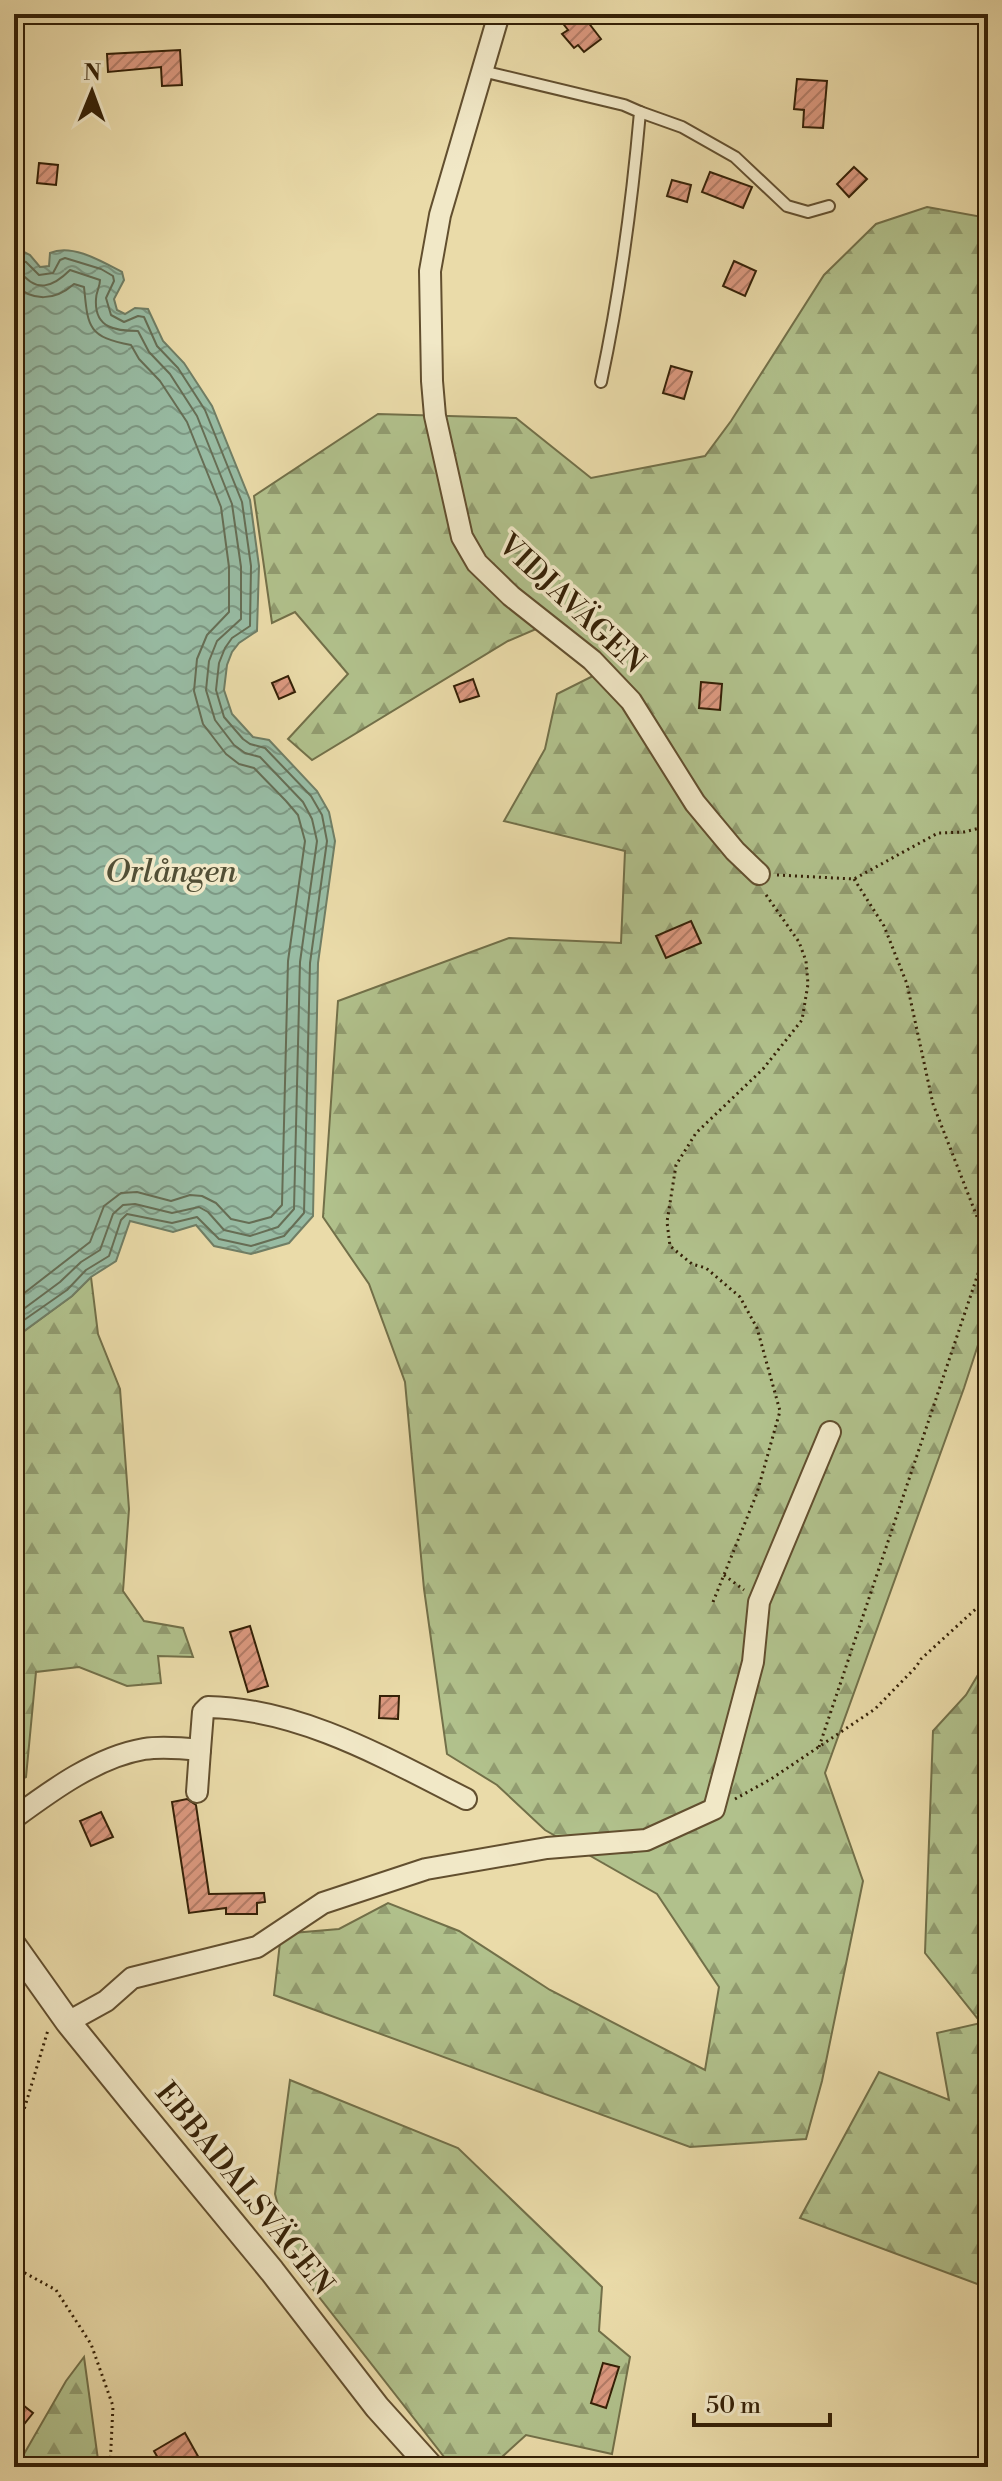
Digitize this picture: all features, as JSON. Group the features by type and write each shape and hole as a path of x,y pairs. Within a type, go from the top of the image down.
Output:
{"street":[{"name":"VIDJAVÄGEN","path":"499,14 440,215 430,271 435,416 462,537 477,563 511,596 592,660 631,701 695,803 735,851 759,874"},
{"path":"62,2012 106,2001 132,1978 257,1947 323,1903 426,1869 547,1848 646,1840 714,1809 753,1662 759,1602 830,1432"},
{"path":"197,1792 203,1712 208,1707 273,1716 326,1731 466,1799"},
{"path":"14,1818 91,1768 116,1757 145,1749 200,1750"},
{"name":"EBBADALSVÄGEN","path":"14,1946 62,2012 272,2271 377,2407 431,2467"}],"lane":[{"path":"482,71 624,105 682,127 735,157 787,206 808,212 829,206"},
{"path":"601,382 617,310 640,112"}],"path":[{"path":"713,1602 757,1493 780,1411 757,1328 740,1297 706,1268 692,1264 670,1246 667,1222 676,1165 696,1133 763,1069 802,1020 808,984 806,961 799,942 766,897 759,874 854,879 938,833 964,832 988,826"},
{"path":"819,1747 988,1245 933,1104 907,984 884,926 854,879"},
{"path":"724,1574 759,1602"},
{"path":"714,1809 771,1779 875,1709 988,1594"},
{"path":"14,2143 62,2012"},
{"path":"14,2267 56,2290 91,2344 113,2406 110,2467"}],"green space":[{"path":"927,207 988,218 988,1314 825,1773 863,1881 822,2081 806,2139 690,2147 274,1995 281,1934 339,1929 388,1903 459,1931 550,1990 705,2070 719,1987 657,1894 545,1830 497,1785 447,1754 424,1589 405,1382 369,1284 323,1217 338,1001 509,938 621,943 625,851 504,821 545,749 557,694 611,667 557,620 508,641 312,760 288,739 348,674 295,612 272,623 254,496 378,414 516,418 591,478 705,456 731,421 824,275 876,224"},
{"path":"91,1277 98,1334 120,1389 129,1509 123,1591 144,1621 183,1628 193,1657 158,1656 161,1683 127,1686 79,1667 36,1672 26,1777 14,1783 14,1335 20,1334 72,1296"},
{"path":"988,1658 988,2288 800,2218 879,2072 949,2100 937,2033 981,2023 925,1953 933,1731 966,1695"},
{"path":"290,2080 458,2148 602,2287 599,2331 630,2357 612,2454 526,2435 491,2467 452,2467 294,2265 275,2194"},
{"path":"84,2357 99,2467 14,2467 14,2458 24,2454 66,2381"}],"water":[{"name":"Orlången","path":"20,250 30,255 40,267 49,266 50,253 68,250 87,255 122,272 124,280 114,299 117,310 125,314 135,308 148,309 163,341 184,363 212,406 250,500 259,566 257,631 232,652 224,690 232,714 253,737 269,740 317,791 329,812 335,841 318,963 313,1216 289,1243 251,1254 214,1246 196,1225 173,1232 130,1221 116,1261 20,1334 14,1335 14,251"}],"building":[{"path":"575,14 579,19 584,17 601,39 584,52 578,45 574,48 562,34 568,30 561,21"},
{"path":"180,50 182,85 162,86 161,67 108,72 107,54"},
{"path":"797,79 827,81 823,128 803,127 804,110 794,109"},
{"path":"39,163 58,165 56,185 37,183"},
{"path":"854,167 867,179 849,197 837,184"},
{"path":"710,172 752,187 743,208 702,192"},
{"path":"672,180 691,185 687,202 667,196"},
{"path":"734,261 756,271 745,296 723,286"},
{"path":"671,366 692,372 684,399 663,393"},
{"path":"288,676 295,692 279,699 272,683"},
{"path":"473,679 479,696 460,702 454,686"},
{"path":"701,682 722,684 720,710 699,708"},
{"path":"691,921 701,943 666,958 656,936"},
{"path":"250,1626 268,1686 248,1692 230,1632"},
{"path":"380,1696 399,1696 398,1719 379,1718"},
{"path":"187,1799 196,1805 209,1894 264,1893 265,1902 257,1903 257,1914 226,1914 226,1908 189,1913 172,1802"},
{"path":"101,1812 113,1837 91,1846 80,1821"},
{"path":"603,2363 619,2367 606,2408 591,2403"},
{"path":"14,2398 33,2413 14,2437"},
{"path":"185,2433 204,2467 163,2467 154,2451"}]}
